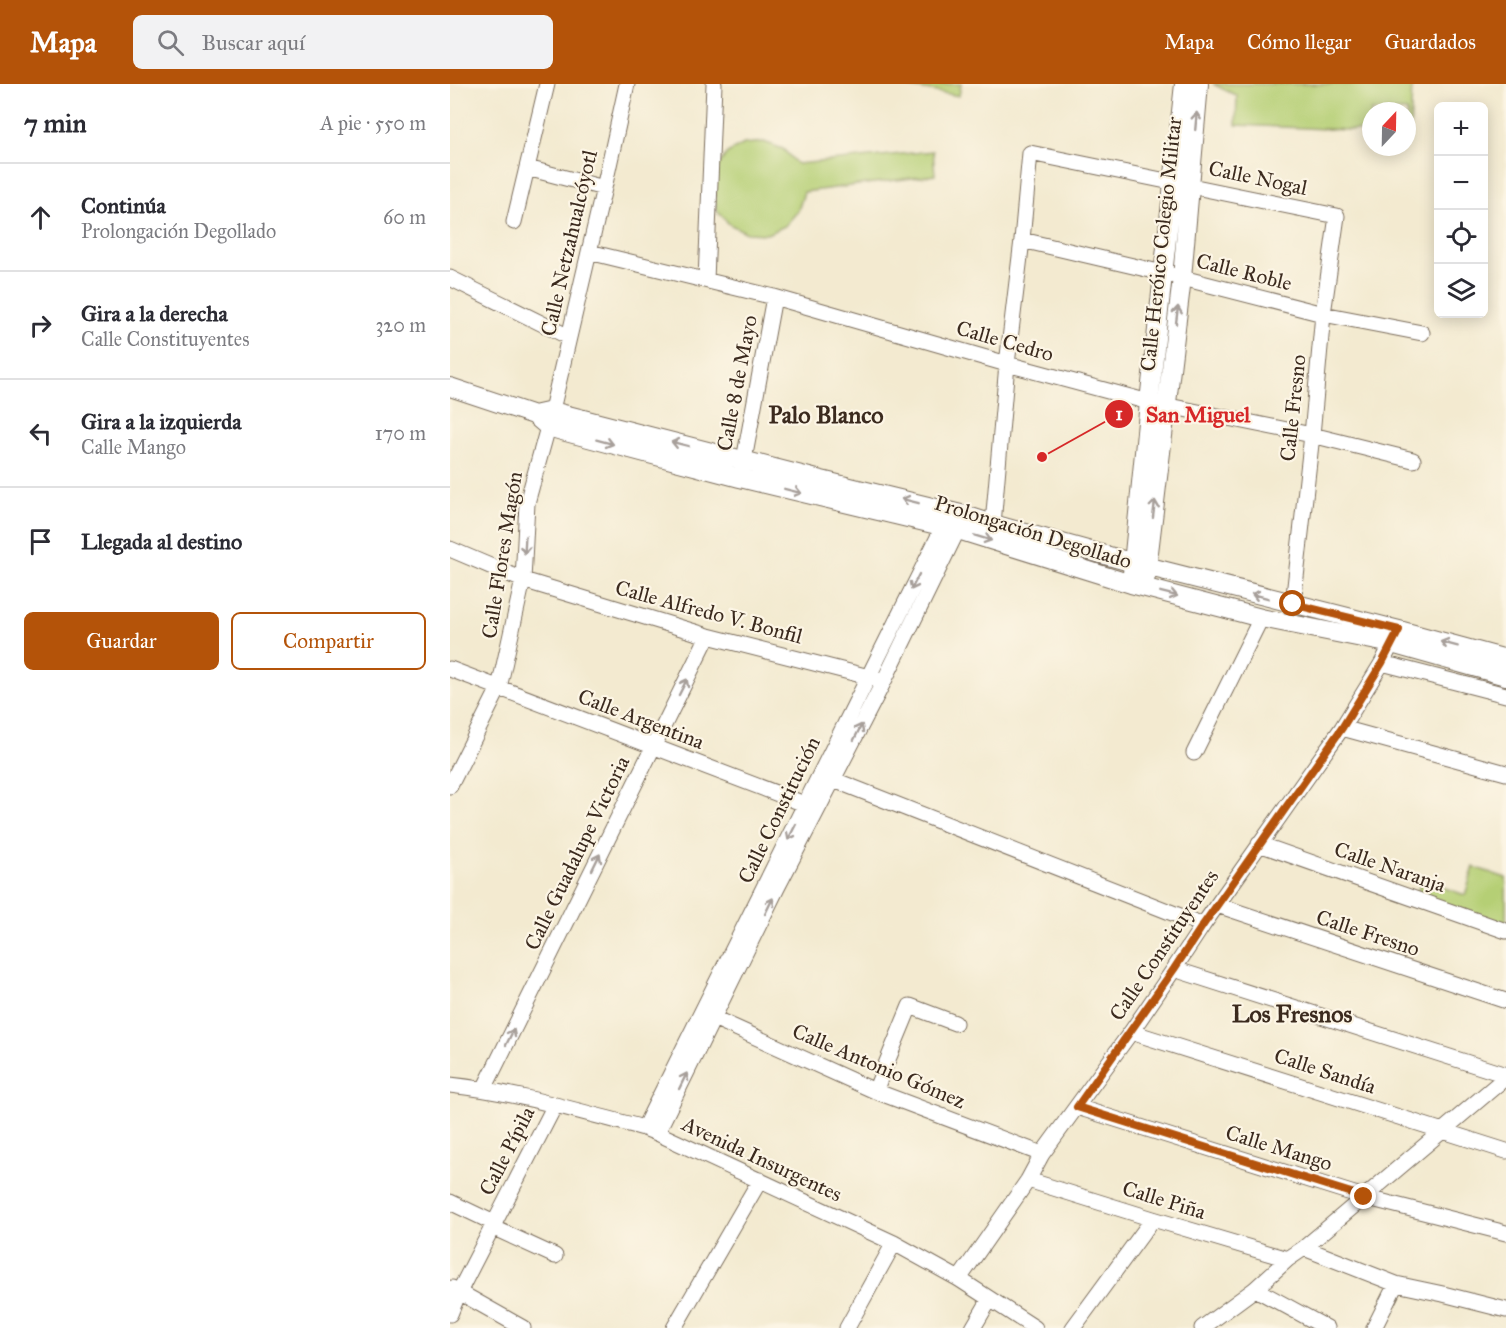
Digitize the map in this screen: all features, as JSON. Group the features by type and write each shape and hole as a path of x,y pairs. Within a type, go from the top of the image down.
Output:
{"street":[{"path":"514,222 547,84"},
{"name":"Calle Netzahualcóyotl","path":"545,417 569,337 627,84"},
{"path":"706,280 714,84"},
{"name":"Calle Heróico Colegio Militar","path":"1138,586 1158,404 1163,273 1184,84"},
{"name":"Calle Heróico Colegio Militar","path":"1158,404 1182,278 1199,84"},
{"name":"Calle Nogal","path":"1022,240 1030,153 1336,216"},
{"path":"527,168 604,188"},
{"name":"Calle Fresno","path":"1293,604 1323,314 1336,216"},
{"path":"993,524 1007,364 1022,240"},
{"name":"Calle Roble","path":"1022,240 1323,314 1422,333"},
{"name":"Calle Cedro","path":"589,252 774,297 1007,364 1158,404 1312,435 1413,460"},
{"path":"450,278 569,337"},
{"name":"Calle 8 de Mayo","path":"742,469 774,297"},
{"name":"Prolongación Degollado","path":"450,387 545,417 742,469 954,521 1138,586 1261,618 1395,637 1506,659"},
{"name":"Calle Flores Magón","path":"450,786 499,688 524,580 527,503 545,417"},
{"name":"Prolongación Degollado","path":"954,521 993,524 1293,604 1506,676"},
{"name":"Calle Constitución","path":"650,1131 812,807 868,676 954,521"},
{"name":"Calle Constitución","path":"812,807 834,780 884,681 954,521"},
{"name":"Calle Alfredo V. Bonfil","path":"450,549 524,580 708,636 884,681"},
{"path":"1194,753 1261,618"},
{"name":"Calle Guadalupe Victoria","path":"484,1089 708,636"},
{"name":"Calle Constituyentes","path":"958,1279 1028,1179 1042,1154 1131,1032 1216,905 1342,728 1382,663 1395,637"},
{"path":"1382,663 1506,695"},
{"name":"Calle Argentina","path":"450,669 812,807"},
{"path":"1342,728 1506,773"},
{"name":"Calle Constitución","path":"834,780 1203,925"},
{"name":"Calle Naranja","path":"1259,844 1506,931"},
{"name":"Calle Fresno","path":"1216,905 1506,1001"},
{"path":"1174,969 1506,1076"},
{"path":"875,1091 910,1005 955,1023"},
{"name":"Calle Antonio Gómez","path":"708,1016 875,1091 1042,1154"},
{"name":"Calle Sandía","path":"1131,1032 1506,1151"},
{"path":"1202,1328 1255,1289 1288,1259 1444,1131 1506,1076"},
{"name":"Avenida Insurgentes","path":"450,1085 484,1089 555,1105 650,1131 894,1243 958,1279 1035,1328"},
{"name":"Calle Pípila","path":"450,1314 455,1290 493,1225 555,1105"},
{"name":"Calle Mango","path":"1077,1107 1364,1197 1506,1233"},
{"name":"Calle Piña","path":"1028,1179 1153,1220 1288,1259"},
{"path":"674,1328 759,1180"},
{"path":"450,1202 555,1256"},
{"path":"1073,1328 1153,1220"},
{"path":"847,1328 894,1243"},
{"path":"1304,1248 1395,1284 1506,1310"},
{"path":"1374,1328 1395,1284"},
{"path":"1255,1289 1327,1328"},
{"path":"455,1290 523,1328"},
{"path":"973,1328 990,1299"}],"green space":[{"path":"891,84 961,84 959,96"},
{"path":"1213,84 1412,84 1411,102 1362,102 1362,131 1236,125 1237,96"},
{"path":"764,142 783,149 797,164 933,151 935,175 804,192 798,211 785,226 767,234 747,233 729,224 716,209 715,170 727,153 744,144"},
{"path":"1474,867 1506,878 1506,925 1416,895 1422,880 1465,895"}],"place":[{"name":"San Miguel","path":"1042,457"}],"district":[{"name":"Palo Blanco","path":"826,415"},
{"name":"Los Fresnos","path":"1292,1014"}],"route":[{"path":"1293,604 1399,630 1382,663 1342,728 1077,1107 1364,1197"}]}
